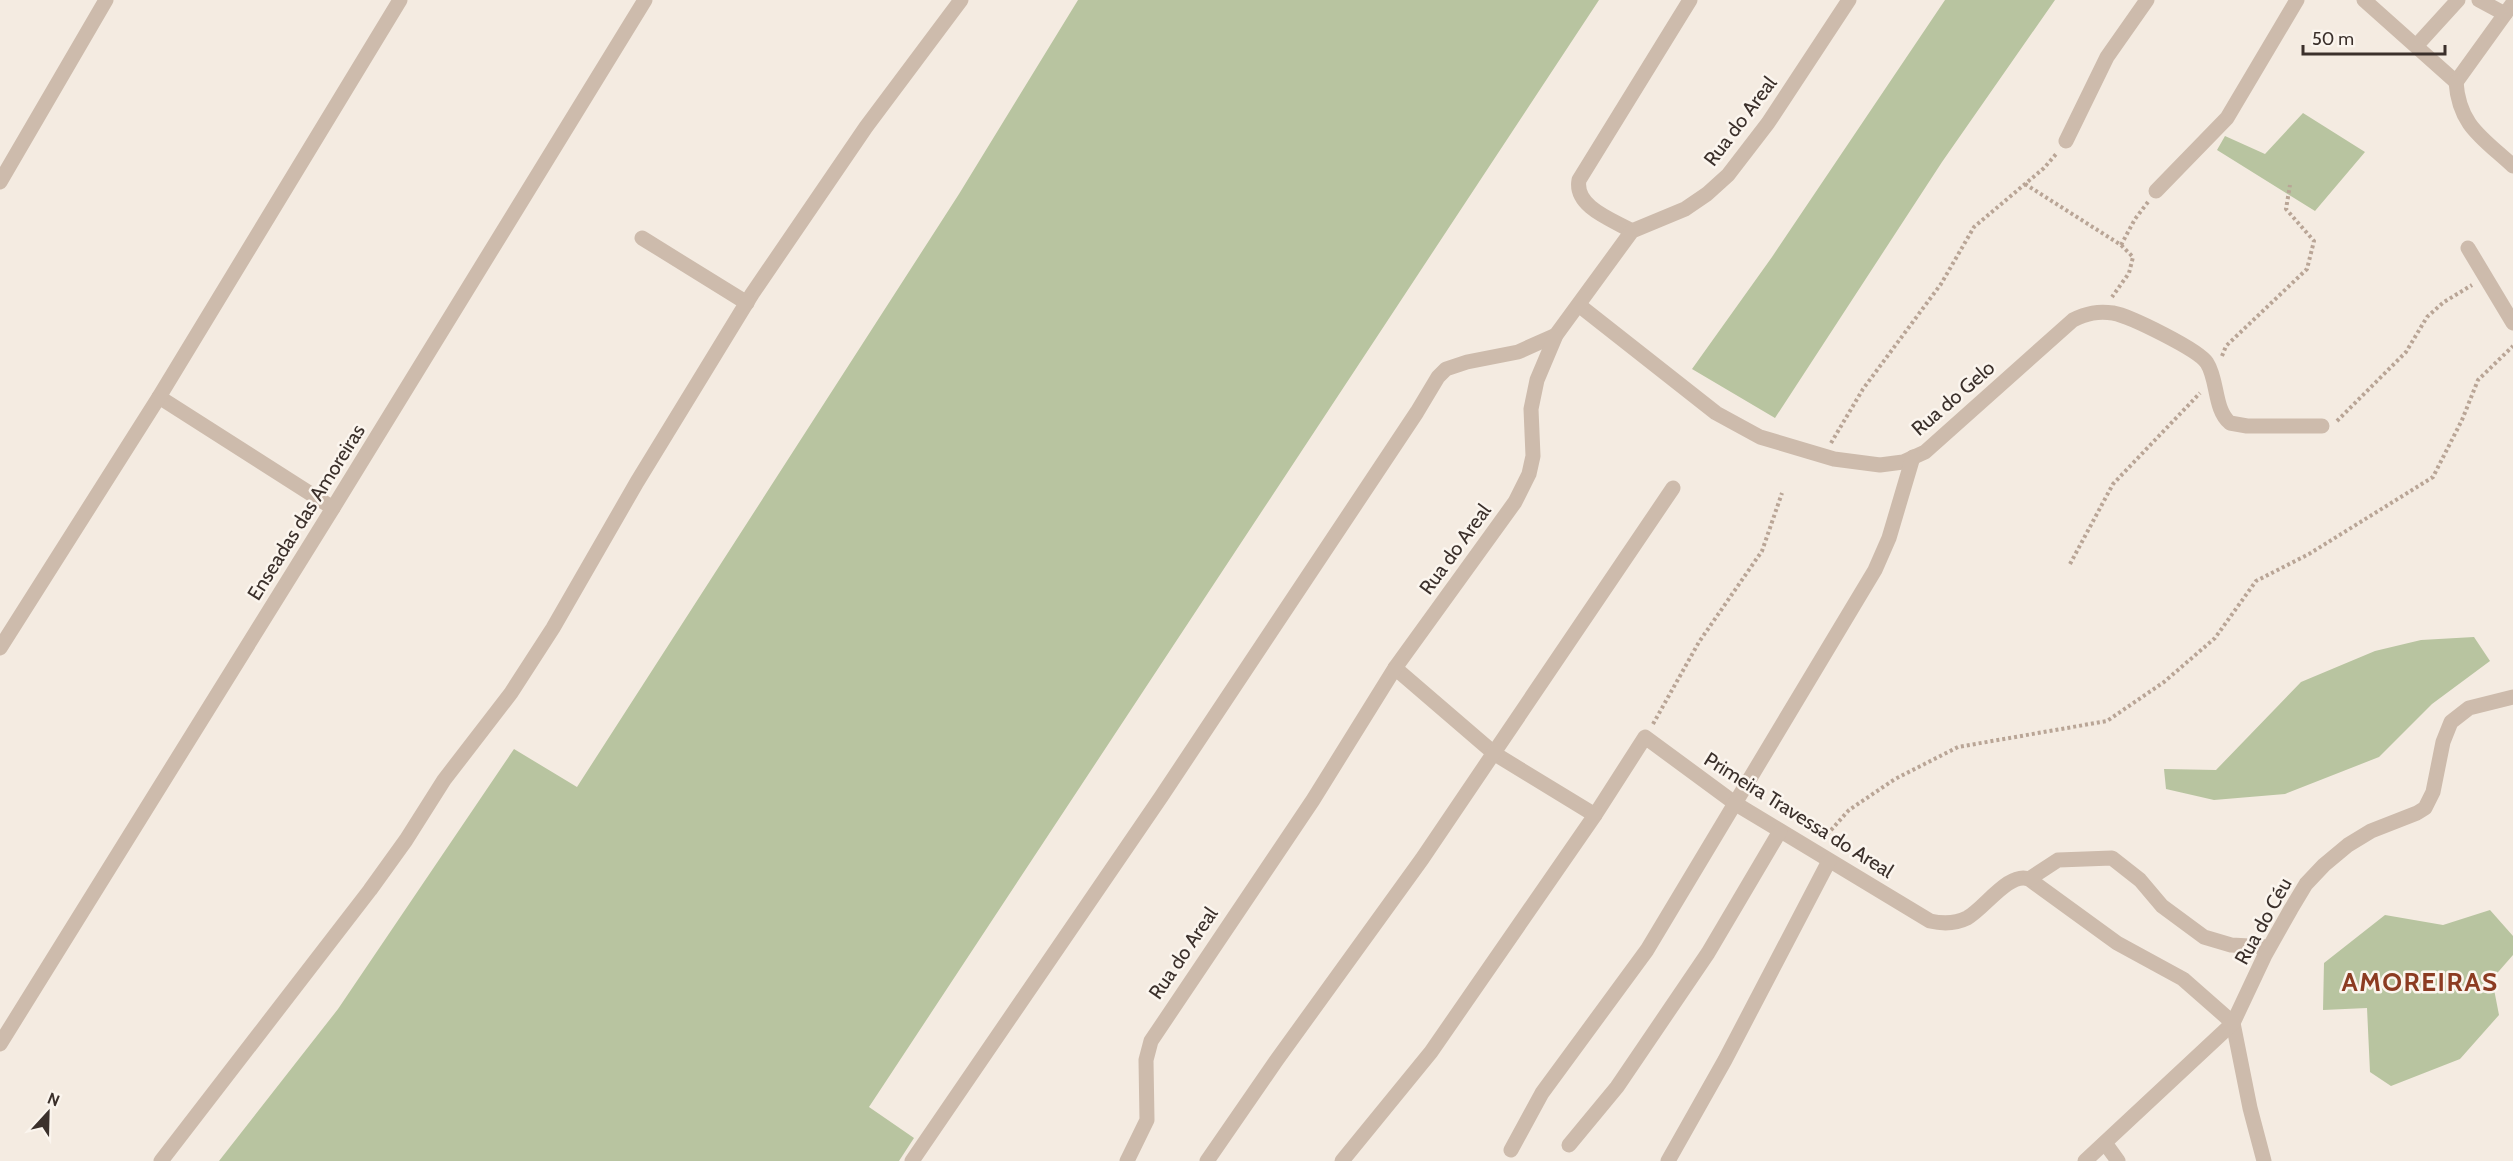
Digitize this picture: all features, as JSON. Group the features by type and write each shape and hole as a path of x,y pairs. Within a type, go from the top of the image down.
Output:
{"street":[{"path":"0,182 106,0"},
{"path":"0,648 159,397 400,0"},
{"name":"Enseadas das Amoreiras","path":"0,1044 645,0"},
{"path":"161,1161 370,890 406,840 444,780 511,693 553,628 637,482 747,303 866,127 961,0"},
{"path":"1632,231 1585,203 1578,192 1579,180 1690,0"},
{"name":"Rua do Areal","path":"1127,1161 1147,1120 1146,1060 1151,1041 1312,800 1395,668 1515,502 1524,484 1533,456 1531,423 1537,380 1556,335 1580,306 1632,231 1685,209 1707,194 1728,175 1768,123 1849,0"},
{"path":"2066,141 2107,57 2147,0"},
{"path":"2156,191 2227,118 2296,0"},
{"path":"2364,0 2456,82"},
{"path":"2417,45 2458,0"},
{"path":"2479,0 2509,8 2456,82 2457,100 2466,120 2513,166"},
{"path":"642,238 747,303"},
{"path":"2468,248 2513,323"},
{"name":"Rua do Gelo","path":"1580,306 1716,413 1760,437 1823,456 1880,465 1903,462 1925,452 2073,320 2087,313 2101,312"},
{"path":"2101,312 2117,314 2198,353 2209,365 2223,415 2230,423 2247,426 2322,426"},
{"path":"912,1161 1161,797 1438,377 1456,365 1518,352 1556,335"},
{"path":"159,397 333,508"},
{"path":"1511,1150 1542,1093 1647,950 1875,570 1889,538 1913,457"},
{"path":"1207,1161 1495,754 1673,488"},
{"path":"1395,668 1495,754 1595,815"},
{"name":"Rua do Céu","path":"2085,1161 2233,1023 2269,948 2306,884 2324,865 2348,845 2371,831 2425,808 2433,792 2446,733 2451,722 2469,708 2513,697"},
{"path":"1342,1161 1431,1052 1595,815 1645,737"},
{"name":"Primeira Travessa do Areal","path":"1645,737 1736,804 1917,914 1943,924 1969,917 2010,882 2018,878 2028,879"},
{"path":"1569,1145 1617,1087 1695,972 1780,831"},
{"path":"2264,1161 2250,1108 2233,1023 2183,979 2117,943 2028,879 2058,860 2112,858 2140,880 2162,906 2204,937 2231,945 2269,948"},
{"path":"1668,1161 1725,1060 1829,861"},
{"path":"2105,1143 2118,1161"}],"path":[{"path":"1823,456 1863,389 1941,284 1974,227 2044,168 2066,141"},
{"path":"2025,184 2121,244 2133,257 2128,273 2101,312"},
{"path":"2121,244 2135,219 2156,191"},
{"path":"2322,426 2333,425 2406,352 2427,317 2444,302 2485,277"},
{"path":"1813,851 1849,810 1895,779 1958,747 2107,721 2164,682 2215,638 2256,581 2309,554 2433,477 2462,420 2478,380 2513,346"},
{"path":"1645,737 1699,642 1762,550 1782,493"}],"green space":[{"path":"1078,0 1599,0 869,1107 914,1138 899,1161 219,1161 338,1009 514,749 577,787 959,194"},
{"path":"1945,0 2055,0 1942,162 1775,418 1692,369 1772,257"},
{"path":"2303,113 2365,152 2315,211 2217,150 2225,136 2265,154"},
{"path":"2474,637 2490,661 2432,704 2379,757 2285,794 2214,800 2166,789 2164,769 2216,770 2301,682 2375,651 2421,640"},
{"path":"2490,910 2513,936 2513,955 2492,979 2499,1015 2460,1059 2391,1086 2370,1072 2367,1008 2323,1010 2324,963 2385,915 2443,925"}],"district":[{"name":"AMOREIRAS","path":"2420,982"}]}
